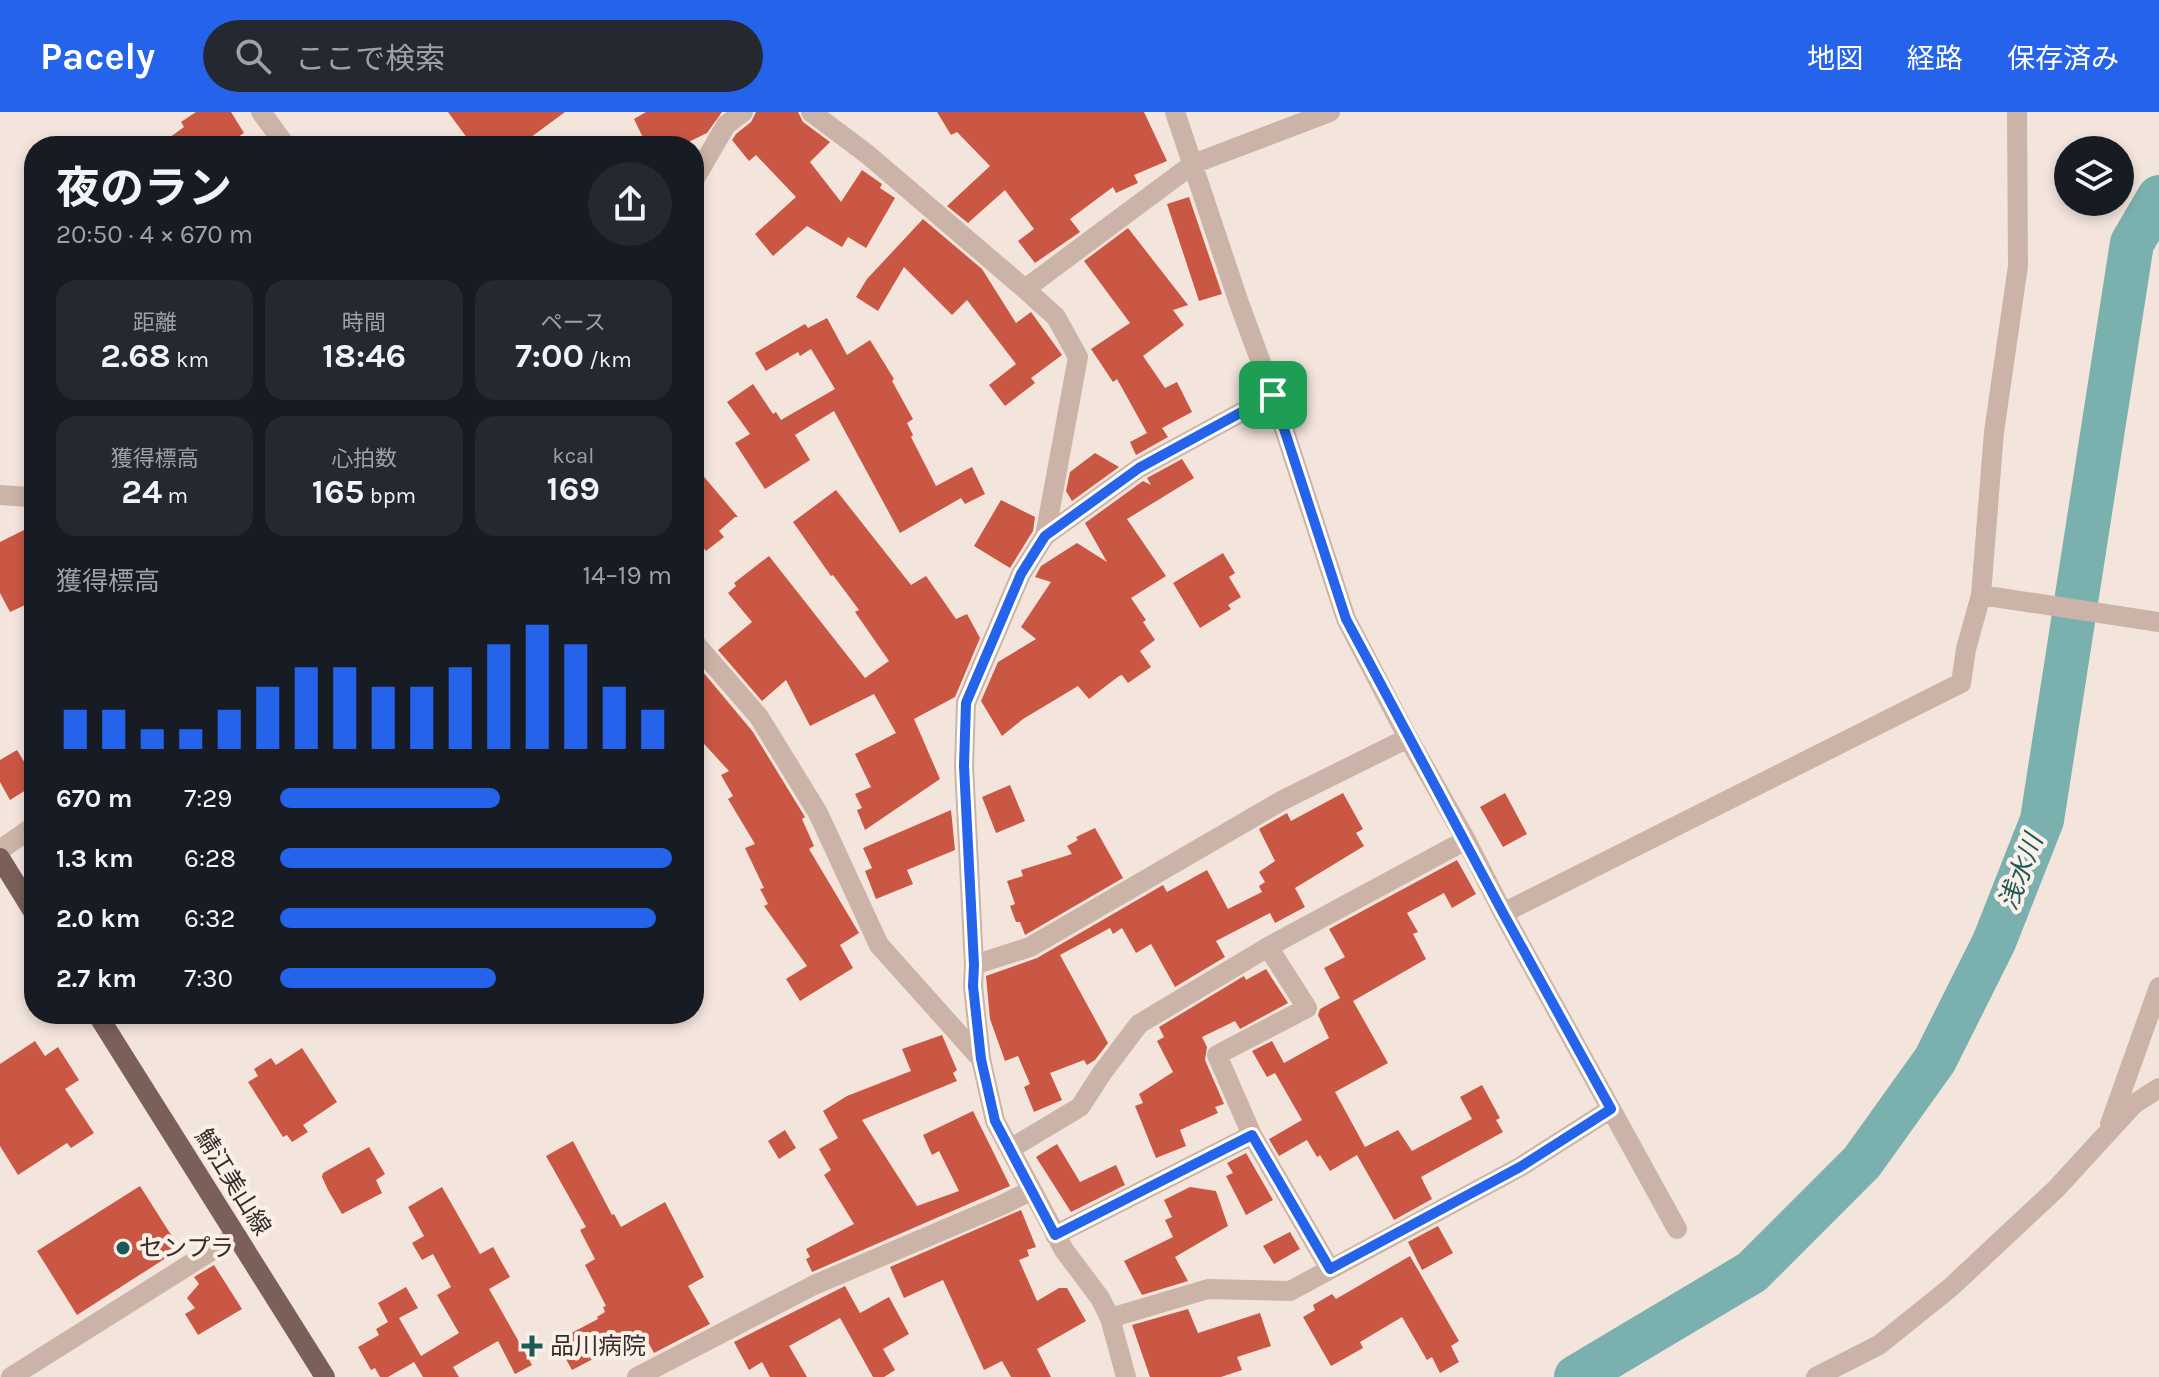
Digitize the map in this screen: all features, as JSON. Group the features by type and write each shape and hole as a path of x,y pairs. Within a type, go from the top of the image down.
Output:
{"main road":[{"path":"0,858 24,897"},
{"name":"鯖江美山線","path":"103,1024 325,1377"}],"street":[{"path":"261,112 279,136"},
{"path":"704,163 726,125 743,112"},
{"path":"811,112 867,154 1056,317 1078,357 1045,536 1021,574 966,703 964,766 973,986 981,1059 995,1121 1055,1235 1100,1298 1110,1318 1126,1377"},
{"path":"1175,112 1273,395 1346,619 1677,1229"},
{"path":"1025,289 1193,164 1330,112"},
{"path":"1503,913 1961,683 1966,649 1981,595 1994,432 2018,266 2017,112"},
{"path":"1045,536 1139,468 1273,395"},
{"path":"0,495 24,497"},
{"path":"1981,595 2159,622"},
{"path":"704,654 759,717 818,813 879,945 981,1059"},
{"path":"974,965 1030,947 1283,800 1408,738"},
{"path":"0,850 24,833"},
{"path":"1010,1149 1080,1107 1139,1024 1268,947 1466,840"},
{"path":"1268,947 1307,1008 1217,1055 1252,1135 1330,1269"},
{"path":"2108,1131 2159,987"},
{"path":"1816,1377 1879,1345 1950,1288 2056,1189 2134,1104 2159,1088"},
{"path":"1110,1318 1208,1289 1290,1291 1520,1167 1611,1109"},
{"path":"1055,1235 1252,1135"},
{"path":"637,1377 814,1285 1032,1190"},
{"path":"11,1377 235,1236"}],"building":[{"path":"196,112 231,112 244,133 239,136 172,136 184,127 181,122"},
{"path":"448,112 565,112 533,136 466,136"},
{"path":"646,112 722,112 707,133 701,136 642,136 634,119"},
{"path":"756,112 798,112 803,122 830,142 810,162 841,202 862,170 895,198 866,248 848,237 842,247 807,226 773,256 755,234 796,197 756,155 749,161 732,140 751,122"},
{"path":"937,112 1144,112 1167,161 1134,175 1138,183 1116,193 1113,187 1070,219 1080,232 1035,263 1018,241 1034,229 1005,190 968,223 947,206 990,166 957,132 951,135"},
{"path":"1189,197 1222,294 1199,301 1167,204"},
{"path":"923,219 982,269 1016,323 1031,312 1062,355 1031,378 1035,383 1005,406 989,385 1016,364 967,300 952,315 904,267 878,311 856,297 867,279"},
{"path":"1128,228 1188,305 1173,310 1184,325 1143,356 1165,388 1177,382 1192,412 1162,428 1168,437 1136,455 1130,442 1147,433 1117,379 1113,382 1091,349 1130,323 1084,261"},
{"path":"827,318 847,355 870,340 894,379 892,381 913,419 907,423 913,435 911,437 936,486 972,467 985,494 965,504 961,498 900,533 834,411 795,435 810,460 765,489 735,443 750,434 727,402 753,384 773,414 776,412 781,420 835,389 811,349 800,356 798,352 766,371 755,353 805,324 808,328"},
{"path":"1095,453 1119,467 1072,501 1066,491 1070,472"},
{"path":"1182,459 1194,478 1127,519 1166,576 1131,598 1155,640 1140,651 1151,667 1128,683 1122,675 1119,676 1089,699 1078,686 1023,719 1002,736 981,701 998,662 1036,639 1021,627 1051,582 1035,577 1041,566 1077,543 1107,562 1085,523 1143,481 1151,485 1147,478"},
{"path":"704,477 738,517 719,531 724,537 706,551"},
{"path":"836,490 911,585 926,576 956,619 967,614 980,638 955,697 914,719 940,779 865,830 857,810 862,808 855,794 871,787 855,754 896,733 874,694 810,726 786,680 762,701 718,650 752,622 728,593 736,586 734,583 769,556 865,678 889,661 855,612 859,610 793,522"},
{"path":"1001,500 1035,517 1033,531 1010,568 974,546"},
{"path":"24,530 24,606 10,612 0,593 0,542"},
{"path":"1223,553 1235,573 1229,577 1241,597 1228,605 1231,609 1200,628 1173,583"},
{"path":"704,673 753,732 805,817 802,819 814,846 809,849 859,933 840,945 853,968 800,1001 786,979 807,966 764,906 768,904 760,889 764,888 745,848 755,844 728,799 733,796 721,775 729,771 704,744"},
{"path":"17,750 24,762 24,791 10,800 0,782 0,760"},
{"path":"1010,785 1025,821 996,833 982,797"},
{"path":"1343,793 1363,829 1356,833 1364,846 1295,888 1305,907 1275,923 1270,913 1216,941 1225,957 1175,987 1151,944 1136,953 1122,928 1113,934 1110,928 1060,955 1108,1043 1087,1065 1084,1060 1050,1073 1062,1100 1034,1112 1024,1087 1030,1084 1018,1056 1005,1061 990,1019 986,976 1037,958 1163,885 1167,892 1207,870 1228,909 1262,892 1259,886 1265,882 1259,872 1275,861 1259,829 1287,813 1291,821"},
{"path":"1505,793 1527,834 1503,847 1480,807"},
{"path":"951,810 955,850 907,870 913,884 876,899 865,871 872,868 863,848"},
{"path":"1095,828 1123,878 1025,935 1010,906 1015,904 1007,881 1023,876 1021,870 1072,854 1067,846 1078,840 1076,837"},
{"path":"1457,860 1476,894 1452,908 1444,893 1407,913 1418,932 1413,934 1426,959 1353,1001 1388,1063 1335,1092 1365,1147 1398,1130 1412,1151 1472,1119 1460,1097 1482,1085 1500,1118 1496,1120 1503,1132 1421,1177 1432,1199 1394,1220 1357,1155 1330,1171 1307,1140 1279,1156 1269,1139 1302,1120 1275,1073 1267,1077 1252,1051 1272,1041 1284,1063 1329,1038 1318,1015 1320,1009 1340,998 1324,968 1345,957 1329,929"},
{"path":"1266,969 1288,1003 1240,1029 1235,1021 1202,1037 1207,1047 1205,1060 1224,1104 1215,1107 1218,1113 1180,1130 1186,1146 1156,1158 1135,1106 1143,1103 1139,1094 1173,1072 1157,1041 1164,1037 1159,1027 1244,976 1246,980"},
{"path":"942,1035 957,1070 953,1073 957,1081 862,1120 917,1206 959,1191 939,1151 932,1155 923,1135 973,1111 1010,1186 812,1272 806,1259 810,1257 806,1249 854,1224 824,1175 831,1170 819,1149 838,1138 823,1111 847,1096 911,1071 902,1049"},
{"path":"35,1041 45,1056 58,1047 79,1080 65,1089 94,1133 71,1148 67,1143 18,1175 0,1146 0,1064"},
{"path":"302,1048 337,1102 303,1125 308,1132 292,1142 287,1135 283,1137 248,1082 258,1076 254,1069 271,1058 276,1065"},
{"path":"785,1130 796,1148 779,1159 768,1141"},
{"path":"573,1141 621,1227 665,1202 704,1277 688,1286 710,1324 654,1353 643,1333 572,1370 556,1341 598,1319 606,1306 585,1265 595,1259 580,1230 586,1227 546,1156"},
{"path":"1057,1144 1080,1182 1116,1165 1125,1185 1071,1212 1036,1157"},
{"path":"369,1147 385,1174 376,1180 382,1193 342,1214 328,1190 323,1173"},
{"path":"1246,1153 1273,1200 1246,1215 1226,1176 1233,1173 1227,1163"},
{"name":"センプラ","path":"140,1186 180,1249 77,1315 37,1251"},
{"path":"442,1187 480,1254 493,1247 510,1277 489,1289 532,1365 515,1374 498,1341 453,1367 459,1377 423,1377 414,1362 388,1377 380,1377 375,1368 371,1370 358,1347 379,1335 376,1329 388,1322 378,1303 406,1287 418,1308 399,1318 421,1356 459,1333 437,1295 451,1287 433,1254 422,1260 412,1243 424,1236 408,1207"},
{"path":"1190,1187 1216,1191 1228,1226 1175,1257 1188,1281 1142,1295 1124,1261 1173,1237 1165,1220 1172,1217 1164,1200"},
{"path":"1021,1210 1036,1247 1027,1250 1029,1256 1019,1260 1037,1301 1059,1288 1067,1288 1086,1321 1037,1349 1051,1377 1011,1377 1002,1361 984,1370 943,1280 904,1298 890,1267"},
{"path":"1438,1226 1453,1253 1422,1270 1408,1242"},
{"path":"1290,1232 1300,1249 1274,1264 1263,1246"},
{"path":"1410,1256 1459,1341 1451,1346 1459,1362 1440,1373 1432,1357 1427,1360 1402,1317 1360,1342 1363,1348 1331,1366 1303,1317 1315,1310 1313,1305 1332,1294 1336,1299"},
{"path":"214,1265 242,1309 198,1335 185,1314 195,1308 187,1298 199,1284 194,1277"},
{"path":"845,1286 860,1313 889,1297 909,1334 883,1349 895,1370 884,1377 873,1377 840,1318 789,1346 807,1377 770,1377 762,1362 749,1370 734,1342"},
{"path":"1188,1309 1198,1333 1260,1313 1271,1346 1237,1357 1242,1370 1221,1377 1150,1377 1132,1325"}],"waterway":[{"name":"浅水川","path":"1576,1377 1752,1272 1862,1162 1935,1060 1994,942 2042,820 2132,243 2159,197"}],"place":[{"name":"センプラ","path":"123,1248"},
{"name":"品川病院","path":"532,1346"}],"route":[{"path":"1273,395 1346,619 1611,1109 1520,1167 1330,1269 1252,1135 1055,1235 995,1121 981,1059 973,986 964,766 966,703 1021,574 1045,536 1139,468 1273,395"}]}
